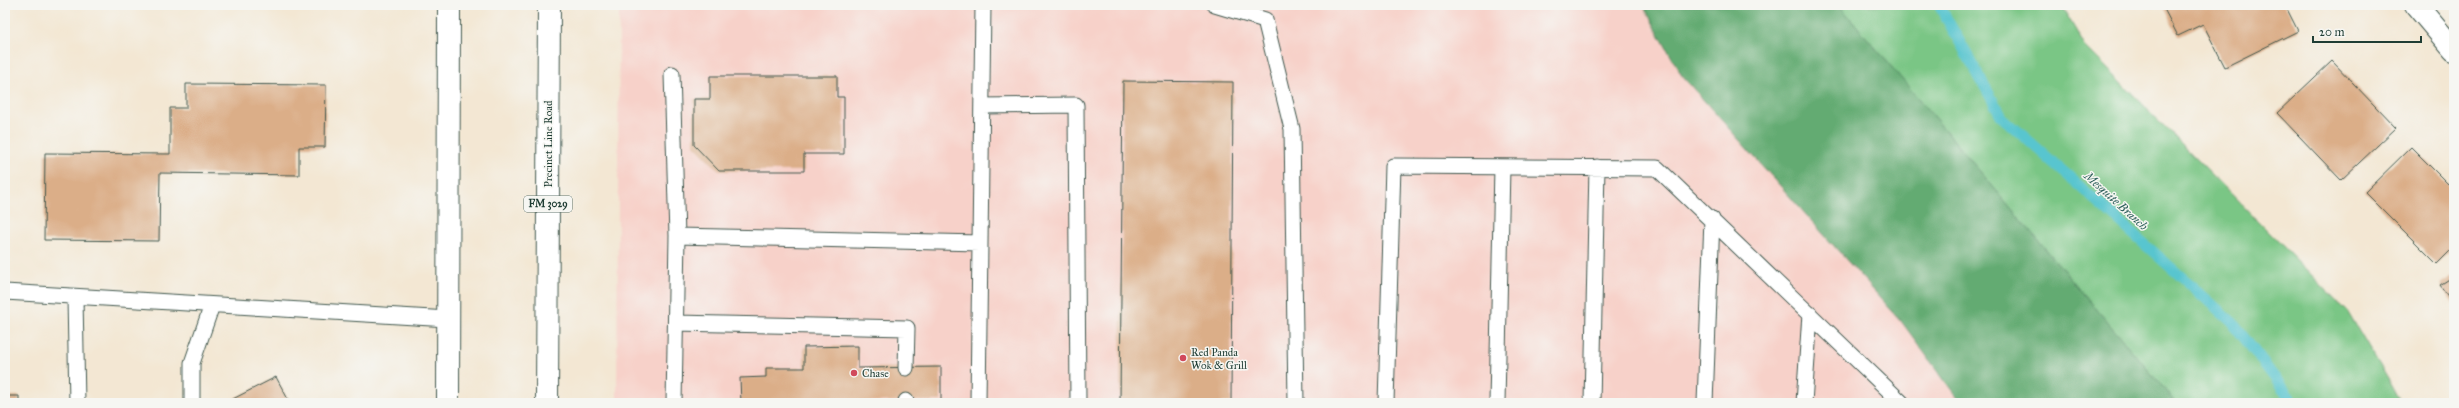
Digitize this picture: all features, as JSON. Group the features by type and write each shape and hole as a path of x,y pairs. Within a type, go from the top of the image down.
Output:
{"main road":[{"path":"448,403 449,5"},
{"name":"Precinct Line Road","path":"547,403 549,5"},
{"path":"2419,6 2454,50"}],"lane":[{"path":"978,403 983,5"},
{"path":"1215,5 1265,20 1292,129 1296,403"},
{"path":"672,74 677,236 674,403"},
{"path":"982,106 1076,105 1078,403"},
{"path":"1386,403 1393,166 1657,168 1712,219 1902,403"},
{"path":"1497,403 1502,167"},
{"path":"1592,403 1597,168"},
{"path":"1705,403 1712,219"},
{"path":"677,236 980,243"},
{"path":"5,292 76,298 448,319"},
{"path":"76,298 77,403"},
{"path":"192,403 192,362 212,305"},
{"path":"1804,403 1810,314"},
{"path":"676,323 907,328 906,368"}],"shaded area":[{"path":"619,5 1643,5 1682,76 1901,321 1961,403 617,403"}],"green space":[{"path":"1643,5 1839,5 2176,403 1961,403 1901,321 1682,76"},
{"path":"1839,5 2061,5 2085,46 2347,311 2401,403 2176,403"}],"building":[{"path":"2162,5 2285,5 2298,31 2225,67 2203,24 2178,36"},
{"path":"2332,61 2396,128 2341,180 2277,113"},
{"path":"710,76 837,76 837,97 844,97 844,154 804,154 804,171 719,171 694,145 694,99 710,99"},
{"path":"1123,81 1233,82 1231,403 1120,403"},
{"path":"186,84 326,85 325,147 299,147 299,175 160,173 159,241 44,240 45,153 170,154 170,108 186,108"},
{"path":"2411,147 2454,190 2454,247 2437,264 2365,192"},
{"path":"2454,276 2454,305 2440,285"},
{"name":"Chase","path":"858,346 858,368 941,367 941,401 741,403 740,378 766,377 766,368 804,368 804,347"},
{"path":"276,377 290,403 225,403"},
{"path":"5,396 19,396 19,403 5,403"}],"waterway":[{"name":"Mesquite Branch","path":"1939,5 2002,117 2232,322 2294,403"}],"place":[{"name":"Red Panda Wok & Grill","path":"1183,358"},
{"name":"Chase","path":"854,373"}]}
